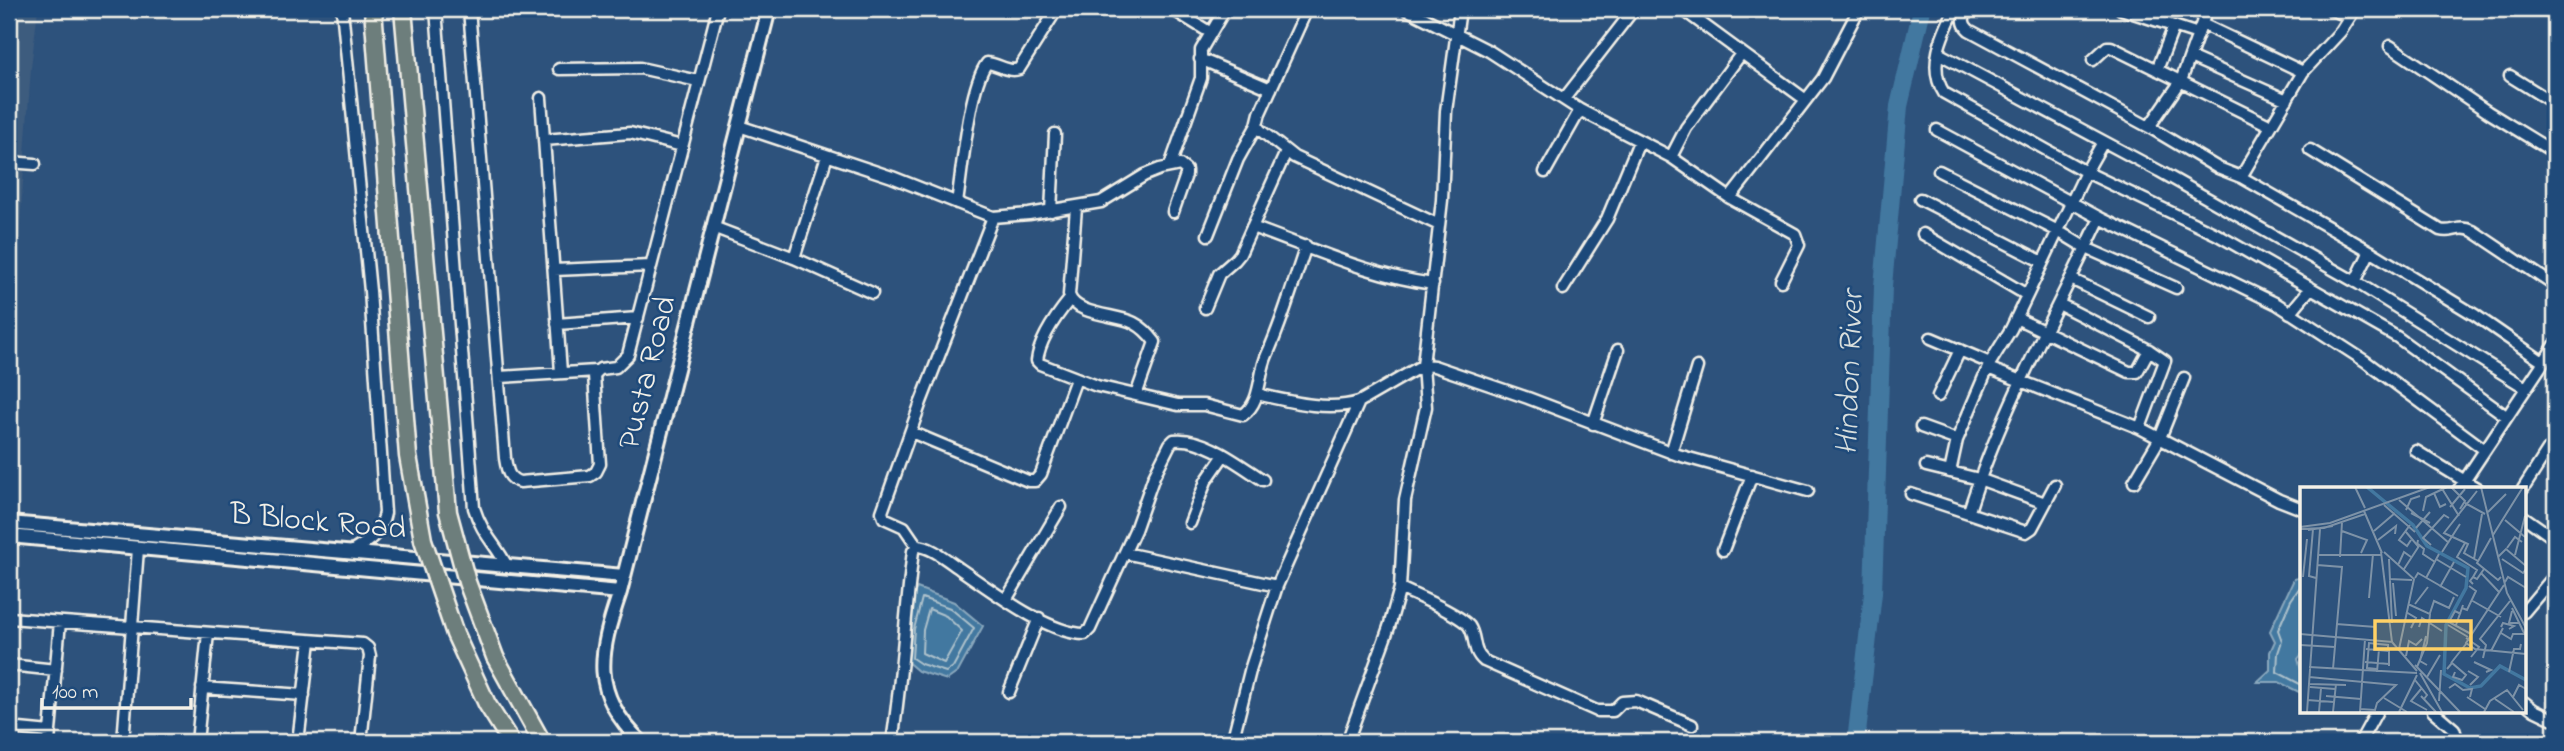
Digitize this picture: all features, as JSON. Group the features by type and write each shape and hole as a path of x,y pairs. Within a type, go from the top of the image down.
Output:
{"main road":[{"path":"373,9 408,456 423,540 455,634 487,704 511,742"},
{"path":"403,9 448,512 464,573 495,657 542,742"}],"street":[{"path":"342,9 370,291 386,513 375,538 351,552"},
{"path":"436,9 474,508 479,526 497,546 506,566"},
{"path":"469,9 507,473 513,480 520,482 590,476 596,472 600,464 593,380 596,372"},
{"path":"500,377 596,372 617,367 624,362 638,318 718,9"},
{"name":"Pusta Road","path":"641,742 618,714 607,693 603,677 603,646 620,592 769,9"},
{"path":"957,203 974,99 982,69 988,63 1010,71 1019,69 1057,9"},
{"path":"1172,9 1211,33"},
{"path":"1170,166 1201,78 1202,50 1225,9"},
{"path":"1208,235 1238,159 1257,125 1307,9"},
{"path":"1405,9 1489,51 1580,110 1671,157 1730,198 1798,237 1799,245 1781,281"},
{"path":"1347,742 1389,627 1400,588 1405,499 1426,407 1423,365 1442,200 1446,111 1460,9"},
{"path":"1564,99 1634,9"},
{"path":"1682,9 1806,100"},
{"path":"1730,198 1823,78 1859,9"},
{"path":"1955,9 1938,53 1936,77 1944,93 2086,172 2216,234 2397,337 2506,416"},
{"path":"1966,9 1963,20 1964,26 1969,30 2149,127 2218,168 2241,177 2370,251 2475,315 2543,362"},
{"path":"2121,9 2174,26 2200,29 2304,72"},
{"path":"2149,127 2181,81 2207,9"},
{"path":"2241,177 2304,72 2341,31 2352,13 2330,9"},
{"path":"2157,70 2174,26"},
{"path":"2390,46 2555,153"},
{"path":"2093,60 2106,47 2111,47 2271,126"},
{"path":"1938,53 2355,282 2526,388"},
{"path":"1671,157 1692,119 1741,54"},
{"path":"2190,57 2287,100"},
{"path":"1200,60 1271,89"},
{"path":"559,69 640,68 698,81"},
{"path":"2510,76 2555,104"},
{"path":"541,99 561,372"},
{"path":"1545,172 1580,110"},
{"path":"1257,125 1263,134 1286,152 1439,225"},
{"path":"739,126 891,177 993,217 1076,208 1101,202 1145,175 1170,166 1180,166 1186,170 1173,212"},
{"path":"1937,130 2100,218 2233,281 2290,313 2365,361 2485,450"},
{"path":"544,140 630,133 682,146"},
{"path":"1051,211 1055,134"},
{"path":"1563,289 1607,219 1639,142"},
{"path":"1950,472 1957,440 1989,366 2016,318 2086,172 2104,142"},
{"path":"2310,150 2440,230 2450,231 2459,227 2473,231 2555,286"},
{"path":"1205,309 1219,274 1235,260 1286,152"},
{"path":"794,258 827,156"},
{"path":"9,162 35,164"},
{"path":"1939,171 2058,230 2086,248 2176,288"},
{"path":"1920,199 2043,262"},
{"path":"1076,208 1070,299 1057,317 1037,358 1043,366 1076,379 1178,405 1203,405 1243,415 1248,412 1257,394 1267,355 1287,306 1306,246"},
{"path":"993,217 911,432 882,514 884,518 904,527 917,546 949,561 1006,600 1072,633 1085,634 1125,553 1154,476 1170,444 1179,439 1224,454 1263,480"},
{"path":"1969,511 1979,479 2022,381 2100,218"},
{"path":"713,227 794,258 872,293"},
{"path":"1252,227 1379,273 1433,284"},
{"path":"1923,234 2027,295"},
{"path":"2355,282 2370,251"},
{"path":"554,270 651,266"},
{"path":"2071,279 2149,317"},
{"path":"2290,313 2310,289"},
{"path":"1070,299 1082,309 1136,323 1155,342 1136,396"},
{"path":"2059,304 2165,360 2140,428"},
{"path":"557,324 638,318"},
{"path":"2016,318 2134,373 2139,370 2149,350"},
{"path":"1931,338 2022,381 2140,428 2278,500 2300,509"},
{"path":"2416,451 2462,484 2555,345"},
{"path":"1593,424 1618,350"},
{"path":"1938,396 1960,350"},
{"path":"1257,394 1293,402 1337,405 1359,402 1423,365 1434,366 1528,398 1671,453 1808,491"},
{"path":"1671,453 1697,367"},
{"path":"2134,482 2160,438 2184,378"},
{"path":"911,432 1028,481 1035,481 1041,474 1076,379"},
{"path":"1232,742 1251,667 1277,586 1359,402"},
{"path":"1921,427 1957,440"},
{"path":"2524,487 2548,450"},
{"path":"1190,523 1206,481 1224,454"},
{"path":"1926,466 1979,479 2045,503"},
{"path":"1723,550 1752,475"},
{"path":"1912,494 2026,532 2032,528 2055,485"},
{"path":"1006,600 1061,508"},
{"path":"2526,518 2555,539"},
{"name":"B Block Road","path":"9,523 624,576"},
{"name":"B Block Road","path":"9,537 620,592"},
{"path":"892,742 906,604 917,546"},
{"path":"124,742 138,548"},
{"path":"1125,553 1277,586"},
{"path":"2526,610 2555,575"},
{"path":"1400,588 1469,626 1474,649 1483,661 1597,711 1613,711 1622,702 1636,701 1692,725"},
{"path":"9,618 363,644 368,648 370,656 361,742"},
{"path":"1009,692 1039,618"},
{"path":"9,728 49,737 60,622"},
{"path":"208,633 197,742 214,742"},
{"path":"298,742 310,642"},
{"path":"9,665 56,670"},
{"path":"202,688 304,695"},
{"path":"2526,704 2555,720"},
{"path":"2360,742 2377,712"},
{"path":"2434,712 2454,729 2458,742"}],"shaded area":[{"path":"9,9 38,9 31,68 9,383"}],"water":[{"path":"2300,577 2299,692 2279,682 2257,682 2270,670 2270,652 2275,641 2270,631 2294,579"},
{"path":"917,588 954,602 983,626 958,672 947,680 918,671 905,660 913,595"}],"waterway":[{"name":"Hindon River","path":"1856,742 1873,593 1883,286 1899,106 1922,9"}]}
